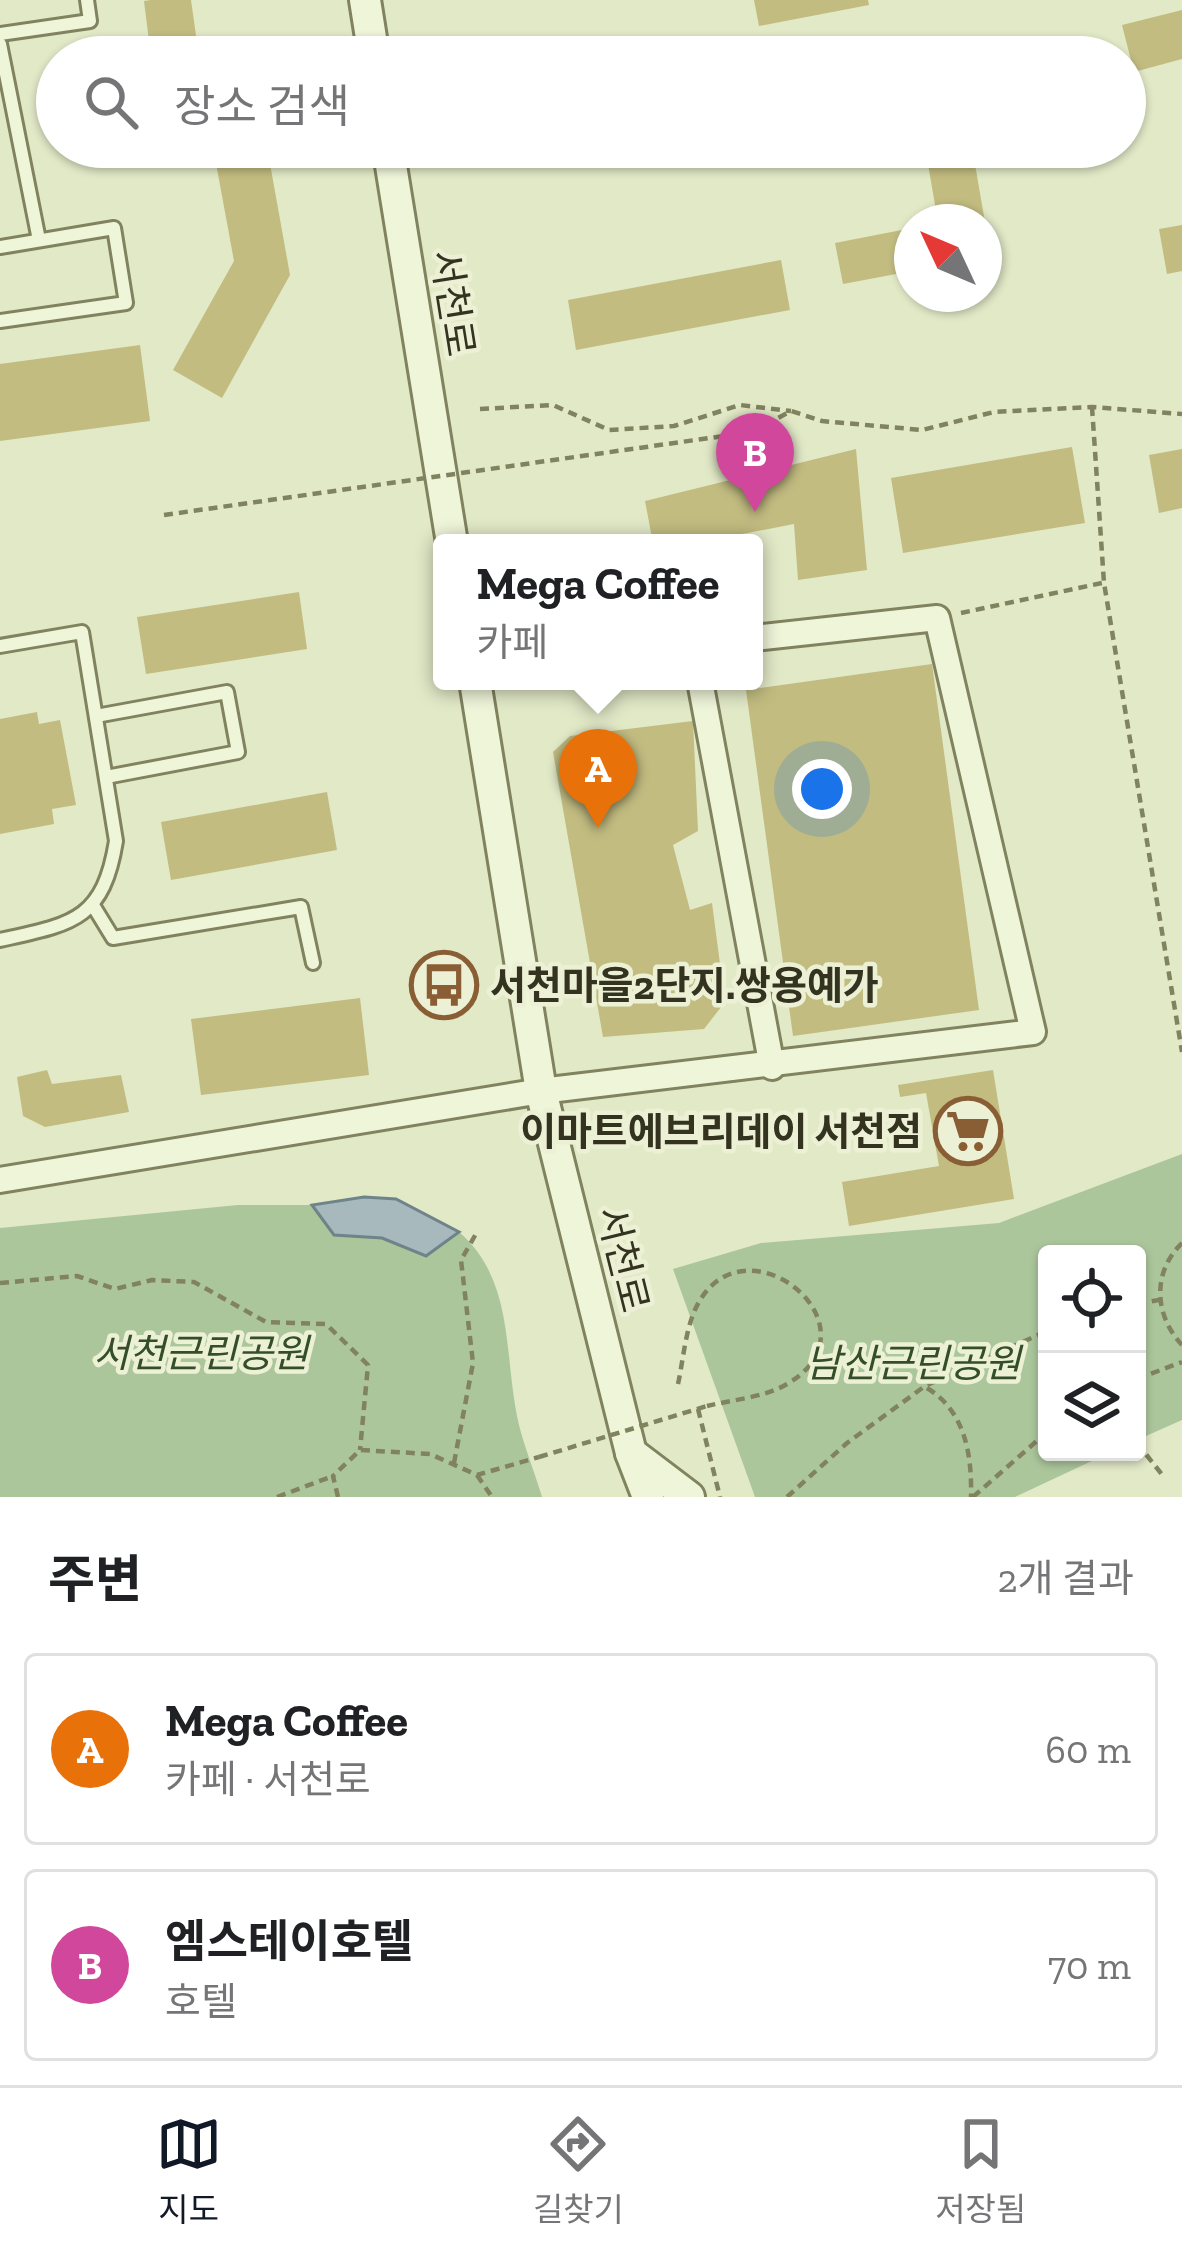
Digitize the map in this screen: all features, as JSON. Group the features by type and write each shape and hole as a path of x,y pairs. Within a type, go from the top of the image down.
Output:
{"street":[{"path":"364,0 370,36"},
{"name":"서천로","path":"391,168 451,534"},
{"path":"0,1180 541,1091 772,1067 1033,1032 938,617 763,637"},
{"name":"서천로","path":"476,690 541,1091 631,1453 648,1497"},
{"path":"702,690 772,1067"},
{"path":"627,1497 631,1453"},
{"path":"631,1453 688,1497"}],"lane":[{"path":"0,34 90,21 87,0"},
{"path":"0,44 39,240"},
{"path":"0,247 114,228 126,303 0,321"},
{"path":"0,646 82,632 116,841 111,875 94,907 67,926 0,940"},
{"path":"96,716 227,692 238,752 106,777"},
{"path":"94,907 113,938 301,908 313,963"}],"path":[{"path":"480,409 553,404 609,430 674,426 740,405 791,411 822,421 922,430 994,412 1092,407 1182,414"},
{"path":"1092,407 1103,583 1182,1052"},
{"path":"164,515 752,432 791,411"},
{"path":"938,617 1103,583"},
{"path":"454,1463 472,1363 461,1260 477,1232"},
{"path":"1182,1243 1163,1270 1160,1300 1171,1333 1182,1345"},
{"path":"477,1475 786,1385 812,1362 821,1328 812,1304 769,1270 745,1271 722,1282 693,1313 677,1384"},
{"path":"0,1283 77,1276 116,1289 152,1280 194,1282 266,1322 326,1324 368,1365 360,1450 333,1476 277,1497"},
{"path":"1146,1302 1160,1300"},
{"path":"787,1497 847,1443 925,1386 1038,1335"},
{"path":"1146,1376 1182,1362"},
{"path":"925,1386 951,1402 971,1463 972,1497"},
{"path":"698,1408 720,1497"},
{"path":"972,1497 1038,1440"},
{"path":"360,1450 430,1454 477,1475 492,1497"},
{"path":"1146,1455 1163,1477"},
{"path":"333,1476 338,1497"}],"green space":[{"name":"남산근린공원","path":"1182,1154 1182,1420 1146,1436 1146,1245 1038,1245 1038,1461 1092,1461 1015,1497 755,1497 673,1269 761,1243 999,1223"},
{"name":"서천근린공원","path":"238,1205 312,1205 334,1235 382,1238 426,1256 459,1232 490,1273 499,1297 519,1425 542,1497 0,1497 0,1228"}],"shaded area":[{"path":"364,1197 396,1199 459,1232 426,1256 382,1238 334,1235 312,1205"}],"building":[{"path":"191,0 196,36 148,36 144,1"},
{"path":"754,0 868,0 869,5 759,26"},
{"path":"1182,10 1182,59 1146,69 1146,36 1125,36 1122,25"},
{"path":"217,168 271,168 290,275 222,398 173,370 234,261"},
{"path":"929,168 976,168 982,204 935,204"},
{"path":"1182,225 1182,271 1167,274 1159,229"},
{"path":"894,232 894,274 843,284 835,243"},
{"path":"781,260 790,310 576,350 568,300"},
{"path":"140,345 150,421 0,441 0,364"},
{"path":"1072,447 1085,523 903,553 891,478"},
{"path":"856,449 867,570 798,580 794,524 742,534 651,534 645,501"},
{"path":"1182,449 1182,508 1159,513 1149,455"},
{"path":"299,592 307,649 146,674 137,617"},
{"path":"932,664 979,1010 793,1036 746,690"},
{"path":"37,712 39,724 60,720 76,805 52,809 54,824 0,834 0,719"},
{"path":"693,721 698,831 673,845 690,910 712,903 725,1002 704,1029 603,1037 553,752 570,736"},
{"path":"327,792 337,850 171,880 161,822"},
{"path":"360,998 369,1075 201,1095 191,1019"},
{"path":"47,1070 52,1084 121,1075 129,1112 45,1127 23,1116 17,1077"},
{"name":"이마트에브리데이 서천점","path":"993,1070 1014,1199 849,1226 842,1182 939,1166 926,1093 900,1097 898,1085"}],"place":[{"name":"엠스테이호텔","path":"755,512"},
{"name":"Mega Coffee","path":"598,828"},
{"name":"서천마을2단지.쌍용예가","path":"444,985"},
{"name":"이마트에브리데이 서천점","path":"968,1131"}]}
